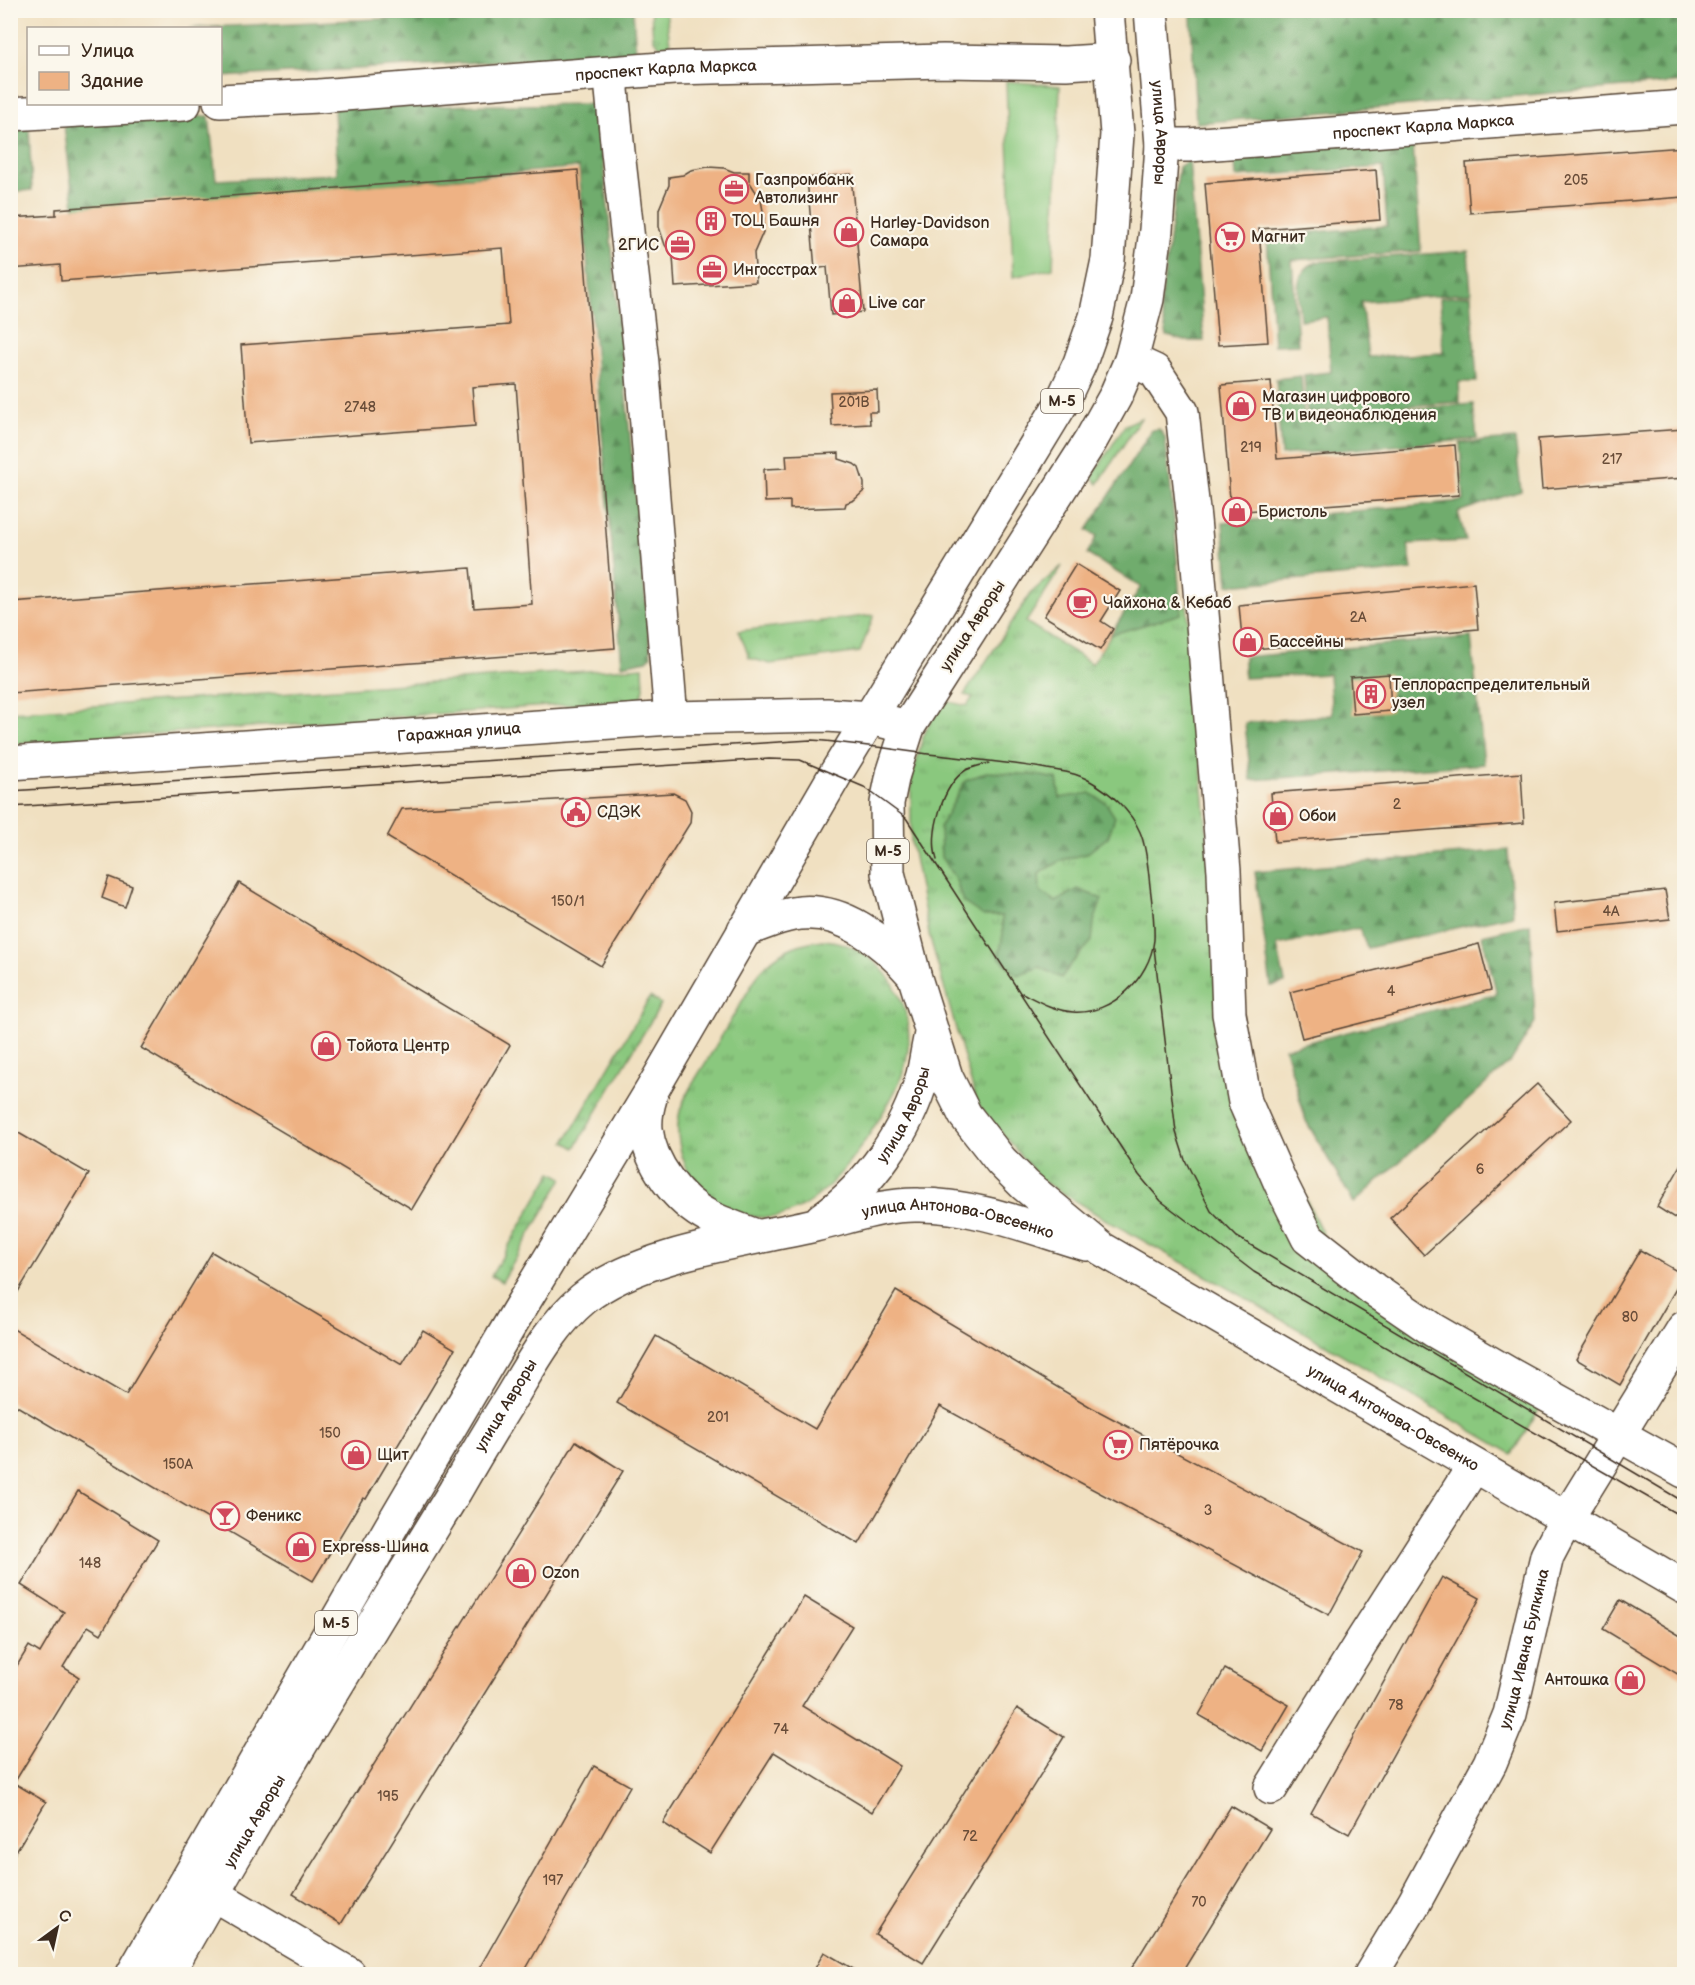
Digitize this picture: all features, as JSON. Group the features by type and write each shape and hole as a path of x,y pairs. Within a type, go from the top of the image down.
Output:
{"main road":[{"name":"улица Авроры","path":"133,1974 535,1283 652,1090 744,930 1061,404 1080,363 1096,316 1108,260 1117,134 1113,60 1107,10"},
{"name":"улица Авроры","path":"166,1974 526,1371 567,1313 585,1297 609,1282 641,1268 756,1236 813,1226 841,1206 863,1184 894,1139 914,1099 923,1074 931,1032 888,873 887,803 893,774 908,727 1090,441 1115,397 1131,360 1148,287 1156,230 1162,145 1151,10"},
{"name":"проспект Карла Маркса","path":"222,101 758,64 943,61 1066,63 1113,60"},
{"path":"613,73 612,90 619,163 642,363 671,718"},
{"path":"10,114 167,105"},
{"name":"проспект Карла Маркса","path":"1162,145 1189,145 1684,107"},
{"path":"1131,360 1155,371 1182,412 1194,519 1224,872 1229,1014 1245,1102 1281,1184 1308,1238 1373,1289 1433,1330 1561,1404 1684,1471"},
{"name":"Гаражная улица","path":"10,764 671,718 827,715 871,718 908,727"},
{"path":"744,930 794,913 815,913 838,918 874,937 897,955 914,975"},
{"name":"улица Антонова-Овсеенко","path":"931,1032 946,1077 961,1109 980,1136 1025,1185 1102,1249 1684,1587"},
{"path":"652,1090 646,1111 646,1128 649,1144 665,1177 693,1207 708,1217 756,1236"},
{"name":"улица Антонова-Овсеенко","path":"813,1226 886,1206 952,1207 982,1213 1102,1249"},
{"name":"улица Ивана Булкина","path":"1371,1974 1490,1763 1510,1714 1547,1556 1567,1518 1618,1434 1646,1394 1684,1328"},
{"path":"1271,1788 1359,1644 1474,1466"},
{"path":"213,1894 349,1974"}],"green space":[{"path":"561,10 633,11 636,53 222,77 222,27 211,27"},
{"path":"1235,10 1684,11 1684,82 1196,123 1191,16"},
{"path":"651,11 666,11 670,45 660,46 653,39"},
{"path":"1006,81 1060,86 1053,268 1013,277"},
{"path":"598,104 651,656 647,660 622,665 579,167 75,214 64,125 209,116 216,180 337,174 334,107"},
{"path":"29,129 32,190 11,192 11,130"},
{"path":"1412,132 1421,251 1292,260 1298,344 1274,345 1267,236 1387,226 1383,167 1236,177 1234,145"},
{"path":"1189,160 1204,341 1185,341 1167,336 1160,308 1179,167"},
{"path":"1468,251 1471,293 1361,302 1368,357 1443,353 1440,298 1471,295 1477,382 1459,382 1460,402 1307,413 1304,375 1331,372 1327,317 1300,320 1298,287 1303,272 1316,262"},
{"path":"1301,376 1304,417 1473,404 1477,439 1281,455 1276,379"},
{"path":"1141,418 1098,484 1092,477 1125,425"},
{"path":"1159,429 1165,437 1181,614 1110,635 1141,587 1087,554 1097,536 1087,530 1152,430"},
{"path":"1515,439 1521,491 1458,512 1466,541 1408,544 1412,570 1228,585 1223,523 1464,501 1460,443"},
{"path":"1062,566 1026,622 1092,664 1116,627 1187,606 1224,1029 1344,1278 1544,1401 1512,1454 1041,1180 977,1103 929,934 911,842 911,782 923,737 941,700 967,706 973,697 964,695 1031,593"},
{"path":"874,615 860,652 770,664 749,658 738,631"},
{"path":"1471,637 1484,764 1251,780 1245,723 1332,715 1329,674 1244,678 1244,657"},
{"path":"643,667 644,689 641,697 634,700 11,744 11,712"},
{"path":"986,772 1036,775 1057,779 1060,798 1090,793 1106,803 1115,817 1108,837 1086,854 1062,860 1039,874 1040,891 1056,902 1078,889 1102,899 1094,922 1092,941 1061,978 1040,967 1017,975 999,957 1003,934 1002,916 984,916 963,902 956,880 941,857 940,827 965,781"},
{"path":"1508,850 1513,915 1367,948 1360,928 1277,945 1285,983 1271,986 1255,872"},
{"path":"1530,924 1535,1022 1511,1061 1354,1203 1306,1121 1285,1048 1497,994 1482,935"},
{"path":"822,940 847,945 858,950 878,965 893,984 903,1003 907,1021 909,1039 905,1066 894,1093 869,1135 827,1187 792,1212 773,1217 751,1216 713,1200 693,1180 685,1164 678,1137 680,1111 692,1084 759,973 773,959 787,950 803,943"},
{"path":"650,997 661,1004 575,1148 565,1142"},
{"path":"552,1172 563,1178 502,1282 491,1276"}],"building":[{"path":"1684,147 1684,197 1470,213 1466,163"},
{"name":"ТОЦ Башня","path":"708,167 724,168 734,172 749,172 749,181 761,200 764,216 763,232 754,253 756,282 675,287 673,256 665,245 659,227 659,209 669,185 669,177"},
{"path":"578,170 615,648 10,693 10,602 470,568 474,608 532,604 516,384 472,387 475,426 248,443 241,345 509,325 503,248 61,281 60,265 10,269 10,218 56,215 56,209"},
{"path":"1376,170 1380,220 1259,229 1268,342 1218,345 1205,183"},
{"path":"851,174 863,312 831,315 827,267 815,269 807,178"},
{"path":"1271,381 1277,459 1455,445 1459,495 1231,512 1221,385"},
{"path":"877,390 878,412 869,412 870,424 832,426 830,392"},
{"path":"1684,429 1684,478 1542,489 1538,439"},
{"path":"839,453 839,459 859,468 864,483 864,491 854,500 846,503 845,507 790,509 790,501 765,502 764,469 787,468 786,455"},
{"name":"Чайхона & Кебаб","path":"1076,564 1120,591 1101,621 1113,629 1100,650 1044,616"},
{"path":"1474,583 1478,629 1243,650 1239,605"},
{"name":"Теплораспределительный узел","path":"1389,674 1391,711 1353,714 1350,677"},
{"path":"1521,773 1524,823 1275,842 1271,793"},
{"path":"673,793 685,799 691,811 690,823 601,966 387,837 402,809"},
{"path":"109,877 132,886 125,907 102,898"},
{"name":"Тойота Центр","path":"239,883 510,1045 412,1209 141,1048"},
{"path":"1665,890 1670,919 1557,931 1554,903"},
{"path":"1479,944 1491,990 1302,1038 1290,992"},
{"path":"1537,1084 1571,1120 1424,1255 1390,1218"},
{"path":"10,1128 89,1174 10,1305"},
{"path":"1684,1160 1684,1224 1657,1207"},
{"path":"1640,1250 1684,1275 1620,1385 1576,1359"},
{"path":"212,1252 402,1365 423,1330 455,1349 366,1499 363,1498 313,1581 10,1402 10,1327 126,1395"},
{"path":"896,1291 1089,1406 1363,1552 1329,1615 940,1406 859,1544 617,1403 656,1336 815,1429"},
{"path":"576,1441 623,1471 341,1924 293,1894"},
{"path":"78,1491 158,1540 101,1634 88,1626 63,1667 79,1677 14,1783 46,1802 10,1861 10,1677 29,1646 40,1653 64,1612 21,1585"},
{"path":"1442,1577 1480,1598 1349,1834 1311,1813"},
{"path":"804,1597 852,1626 802,1706 900,1766 872,1812 774,1752 710,1853 663,1823"},
{"path":"1620,1600 1684,1638 1684,1678 1603,1629"},
{"path":"1225,1669 1289,1705 1262,1751 1199,1715"},
{"path":"1017,1708 1064,1737 923,1963 875,1934"},
{"path":"594,1766 630,1786 523,1974 476,1974"},
{"path":"1231,1806 1270,1829 1181,1974 1128,1974"},
{"path":"824,1952 862,1974 812,1974"}],"tram line":[{"path":"10,791 811,740 1006,763 1074,774 1098,785 1119,803 1136,824 1142,838 1147,859 1153,913 1154,940 1151,954 1145,968 1127,991 1115,1001 1102,1007 1088,1011 1060,1010 1022,993"},
{"path":"10,807 769,759 800,760 864,787 906,818 1139,1175 1161,1201 1254,1272 1684,1518"},
{"path":"937,860 936,824 944,798 950,787 966,770 989,763"},
{"path":"1154,948 1176,1132 1185,1160 1211,1211 1237,1237 1684,1502"}],"place":[{"name":"Газпромбанк Автолизинг","path":"734,189"},
{"name":"ТОЦ Башня","path":"711,221"},
{"name":"Harley-Davidson Самара","path":"849,232"},
{"name":"Магнит","path":"1230,237"},
{"name":"2ГИС","path":"680,245"},
{"name":"Ингосстрах","path":"712,270"},
{"name":"Live car","path":"847,303"},
{"name":"Магазин цифрового ТВ и видеонаблюдения","path":"1241,406"},
{"name":"Бристоль","path":"1237,512"},
{"name":"Чайхона & Кебаб","path":"1082,603"},
{"name":"Бассейны","path":"1248,642"},
{"name":"Теплораспределительный узел","path":"1371,694"},
{"name":"СДЭК","path":"576,812"},
{"name":"Обои","path":"1278,816"},
{"name":"Тойота Центр","path":"326,1046"},
{"name":"Пятёрочка","path":"1118,1445"},
{"name":"Щит","path":"356,1455"},
{"name":"Феникс","path":"225,1516"},
{"name":"Express-Шина","path":"301,1547"},
{"name":"Ozon","path":"521,1573"},
{"name":"Антошка","path":"1630,1680"}]}
